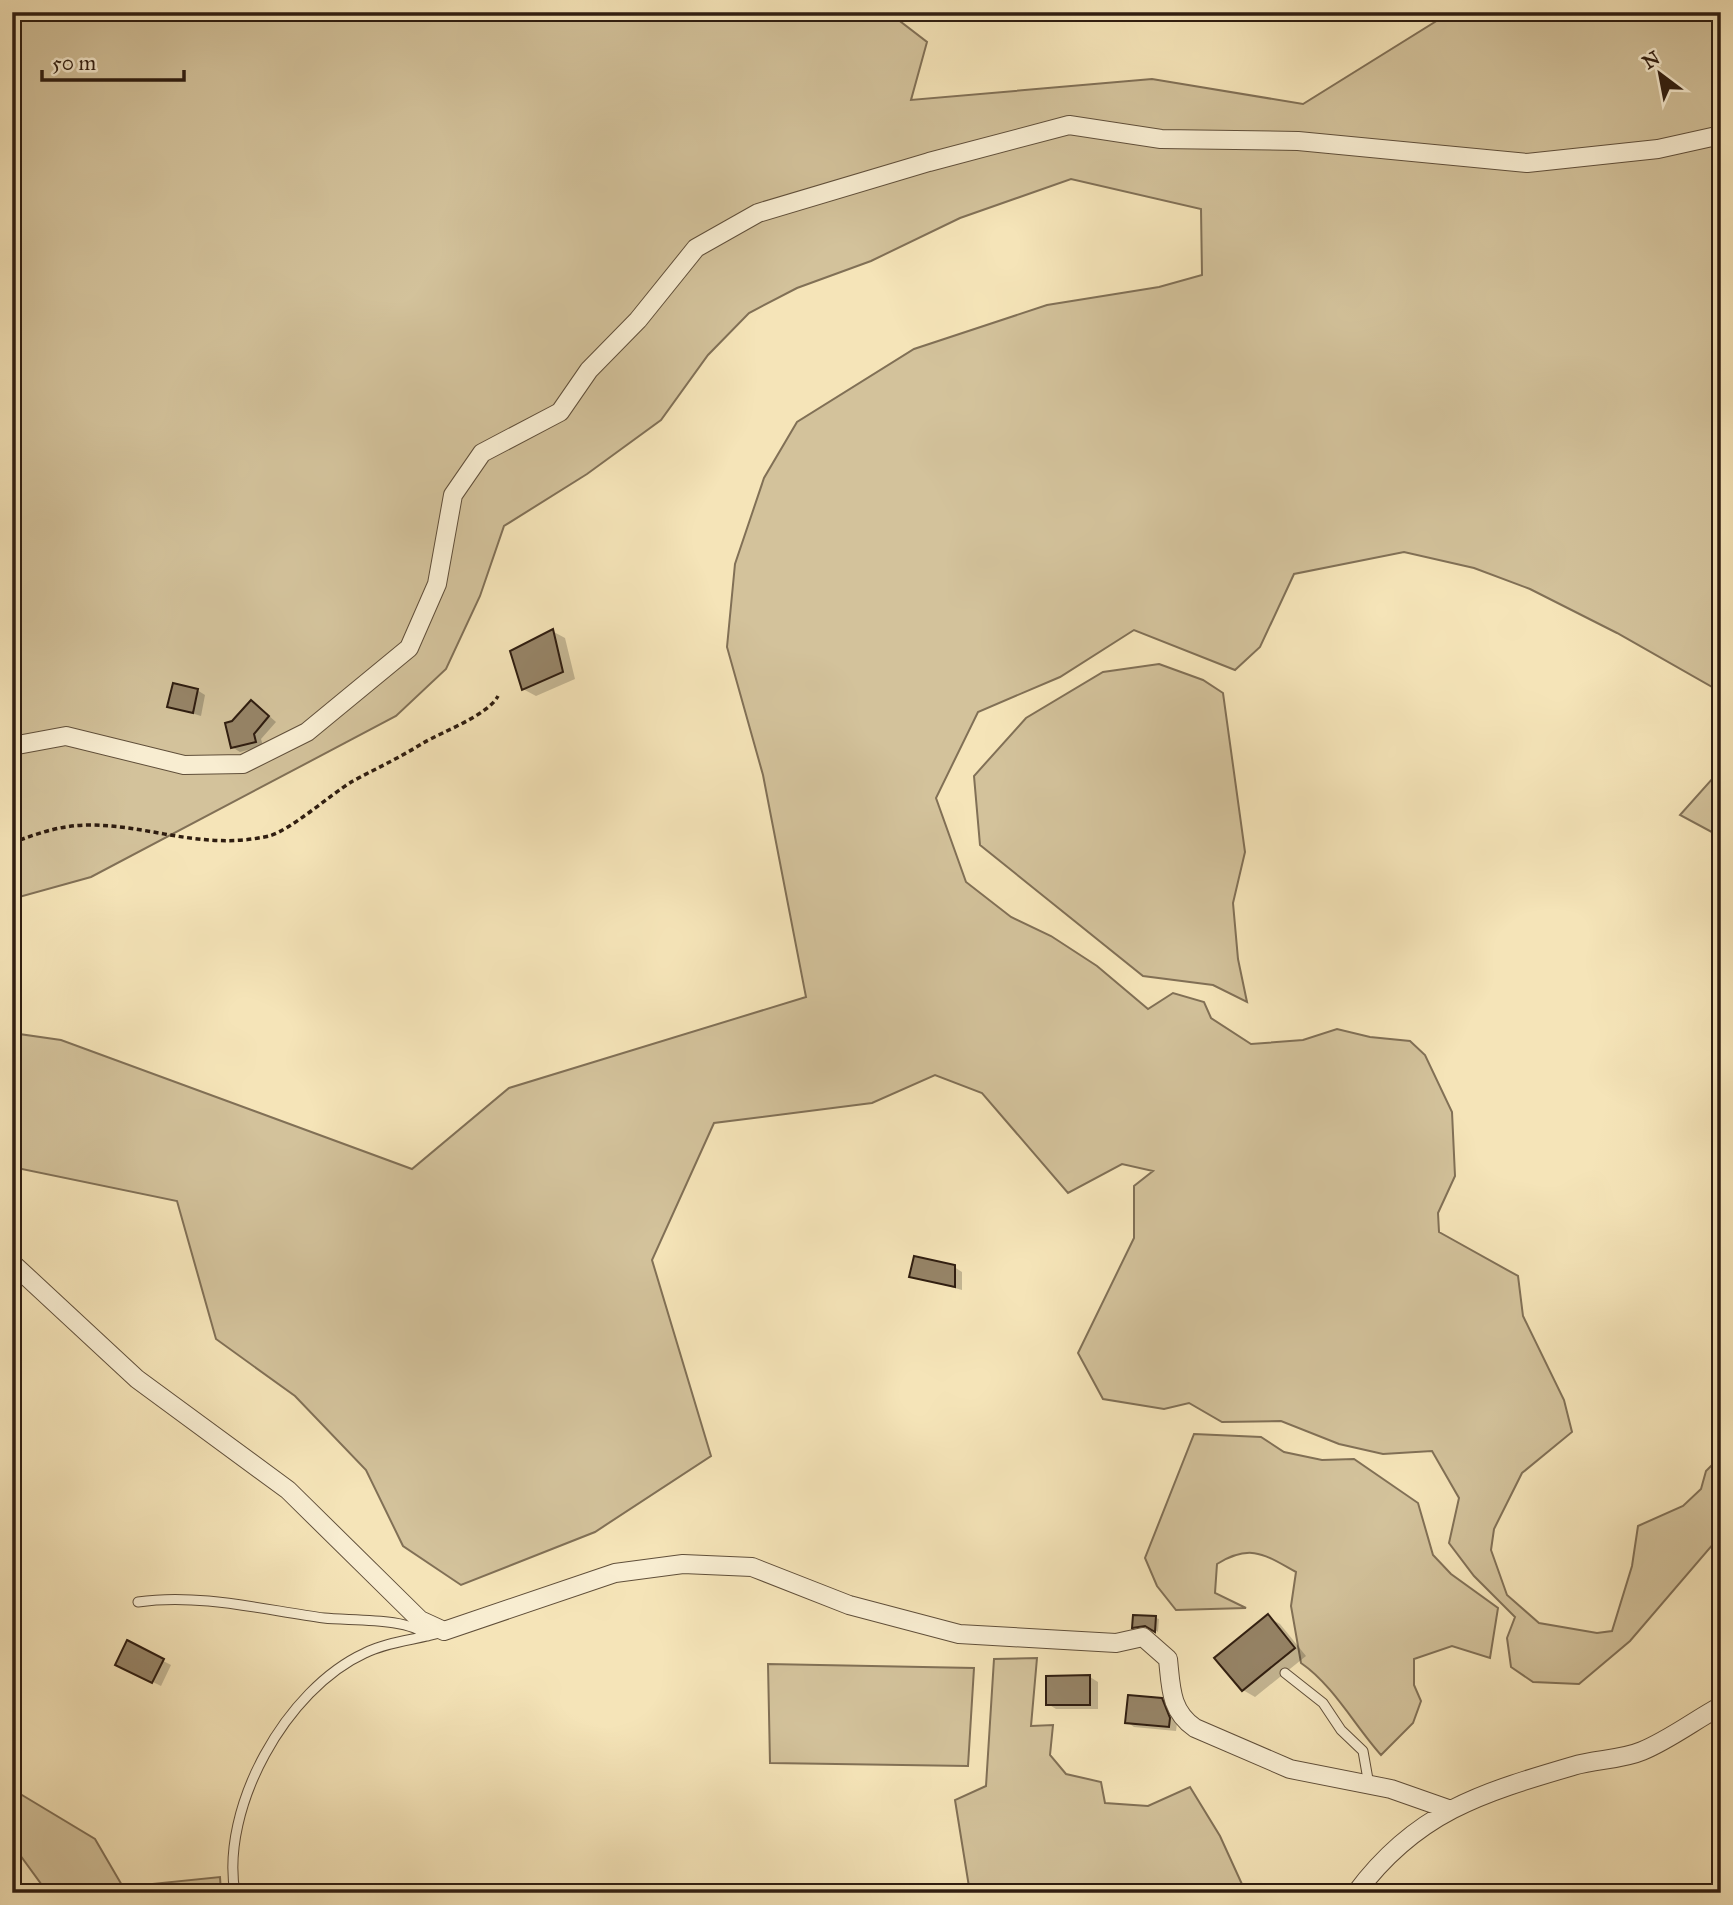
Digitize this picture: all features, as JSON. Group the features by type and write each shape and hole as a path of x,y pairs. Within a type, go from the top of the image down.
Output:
{"street":[{"path":"12,746 66,736 184,765 243,764 307,732 409,648 437,584 453,495 482,453 560,412 589,370 638,320 696,248 758,213 929,162 1069,125 1161,139 1298,141 1527,163 1658,149 1721,135"},
{"path":"12,1263 137,1379 288,1490 436,1634 615,1573 683,1564 752,1567 849,1605 960,1634 1116,1643 1143,1637 1168,1659 1172,1694 1181,1718 1195,1728 1290,1769 1391,1788 1448,1809"},
{"path":"1356,1893 1378,1864 1405,1838 1448,1809 1575,1765 1640,1752 1721,1706"}],"lane":[{"path":"138,1602 162,1598 259,1606 325,1618 390,1623 436,1634"},
{"path":"235,1893 231,1869 241,1814 263,1754 290,1716 328,1678 363,1653 389,1644 436,1634"},
{"path":"1285,1672 1323,1703 1341,1730 1363,1751 1368,1785"}],"path":[{"path":"12,843 54,828 87,825 188,840 271,835 354,780 386,767 448,728 487,709 498,696"}],"shaded area":[{"path":"12,12 888,12 927,42 911,100 1152,79 1303,104 1451,12 1686,12 1699,18 1721,13 1721,692 1617,633 1530,589 1474,568 1404,552 1294,574 1260,647 1235,670 1134,630 1060,677 978,712 936,798 966,882 1011,917 1051,936 1097,966 1148,1009 1173,993 1204,1002 1211,1018 1251,1044 1303,1040 1337,1029 1370,1037 1410,1041 1425,1055 1452,1112 1455,1176 1438,1213 1439,1232 1518,1276 1523,1316 1564,1400 1572,1432 1522,1473 1494,1529 1491,1550 1507,1595 1539,1623 1597,1633 1612,1631 1632,1566 1638,1526 1683,1506 1701,1489 1706,1471 1721,1456 1721,1535 1630,1641 1579,1684 1533,1682 1511,1667 1507,1638 1515,1617 1474,1576 1449,1543 1459,1498 1432,1451 1383,1454 1339,1444 1281,1421 1222,1422 1189,1403 1164,1409 1103,1399 1078,1353 1134,1238 1134,1186 1153,1171 1122,1164 1068,1193 982,1093 935,1075 872,1103 714,1123 652,1260 711,1456 595,1532 461,1585 403,1546 366,1470 295,1396 216,1339 177,1201 12,1167 12,1033 61,1040 412,1169 509,1088 806,997 763,775 727,647 735,564 764,478 797,422 914,349 1047,305 1159,287 1202,275 1201,209 1071,179 960,218 871,261 797,288 749,313 708,355 661,420 587,474 504,526 480,596 446,669 396,716 91,877 12,899"},
{"path":"1159,664 1203,680 1223,693 1245,852 1233,903 1238,959 1247,1002 1213,985 1143,976 980,845 974,776 1026,718 1103,672"},
{"path":"1721,769 1721,837 1680,815"},
{"path":"1194,1434 1261,1437 1284,1452 1322,1460 1354,1459 1418,1503 1433,1555 1451,1574 1498,1608 1490,1658 1452,1646 1414,1659 1414,1685 1421,1701 1413,1723 1381,1755 1334,1694 1301,1663 1291,1606 1296,1572 1266,1556 1249,1553 1239,1554 1217,1564 1215,1593 1246,1608 1176,1610 1157,1586 1145,1558"},
{"path":"1037,1658 1031,1726 1053,1725 1050,1755 1066,1774 1101,1782 1105,1803 1148,1806 1190,1787 1220,1836 1246,1893 970,1893 955,1800 986,1786 994,1659"},
{"path":"768,1664 974,1668 968,1766 770,1763"},
{"path":"12,1789 95,1839 123,1887 220,1877 221,1893 42,1893 44,1888 12,1844"}],"building":[{"path":"553,629 563,672 522,690 510,651"},
{"path":"173,683 198,689 193,713 167,707"},
{"path":"251,700 269,716 254,734 256,742 231,748 225,723 232,721"},
{"path":"914,1256 955,1265 955,1287 909,1277"},
{"path":"1268,1614 1295,1648 1242,1691 1214,1658"},
{"path":"1133,1615 1156,1616 1155,1632 1145,1626 1132,1628"},
{"path":"127,1640 164,1659 152,1683 115,1665"},
{"path":"1090,1675 1090,1705 1046,1705 1046,1676"},
{"path":"1128,1695 1162,1698 1170,1718 1169,1727 1125,1723"}]}
